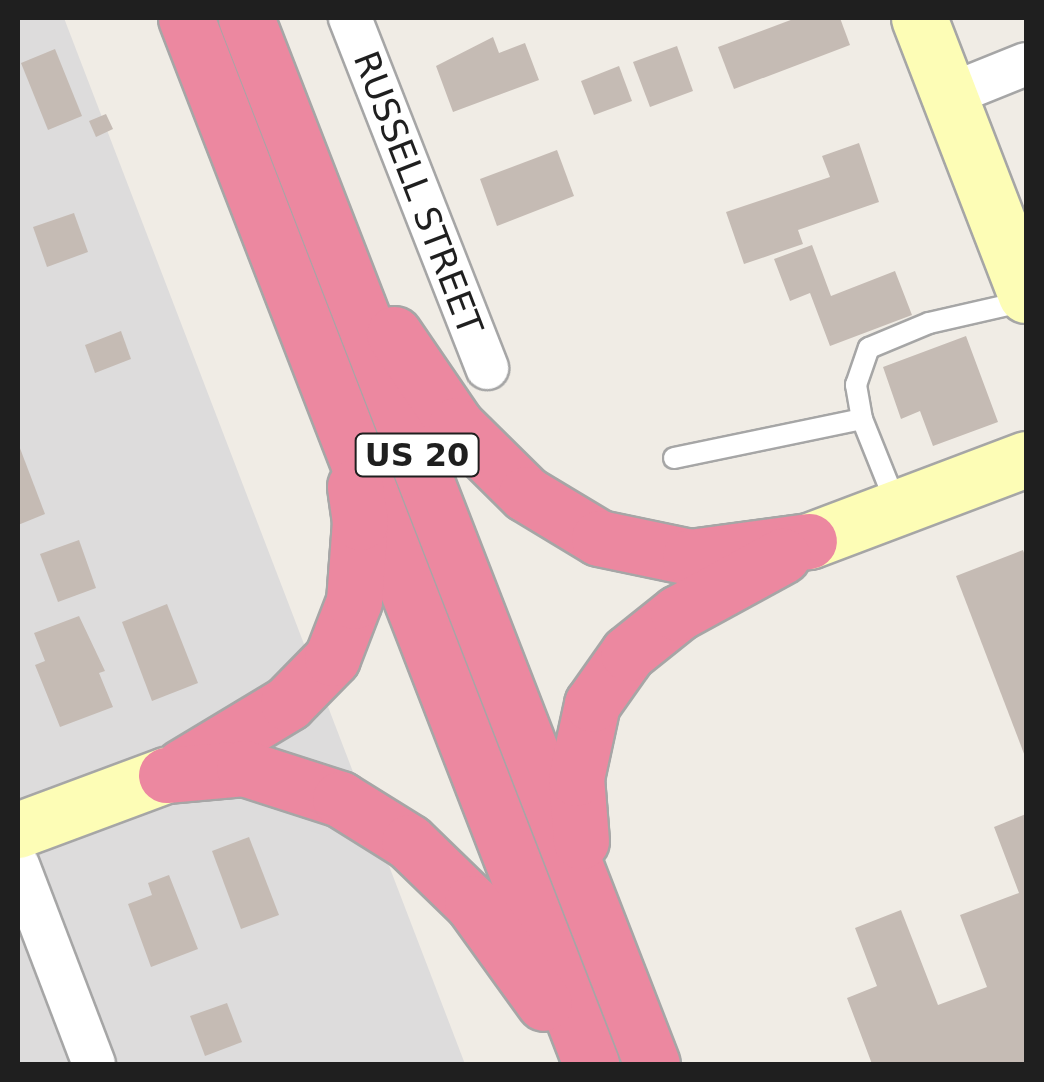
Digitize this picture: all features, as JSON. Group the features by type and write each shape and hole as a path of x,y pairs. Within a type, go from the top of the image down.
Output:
{"highway":[{"name":"US 20","path":"186,18 591,1064"},
{"name":"US 20","path":"246,18 652,1064"},
{"path":"322,207 398,342 456,425 526,494 600,538 690,557 809,541"},
{"path":"166,775 288,703 332,658 354,601 360,522 347,426"},
{"path":"586,894 576,778 592,704 628,653 678,613 809,541"},
{"path":"166,775 244,768 340,799 410,842 516,957 580,1064"}],"main road":[{"path":"919,18 1026,298"},
{"path":"809,541 1026,459"},
{"path":"18,830 166,775"}],"street":[{"name":"RUSSELL STREET","path":"350,18 487,368"},
{"path":"948,95 1026,64"},
{"path":"18,864 94,1064"}],"lane":[{"path":"898,508 862,419 856,385 869,348 929,323 1026,298"},
{"path":"674,458 862,419"}],"shaded area":[{"path":"18,18 64,18 465,1064 18,1064"}],"building":[{"path":"796,18 840,18 850,45 734,89 718,47"},
{"path":"493,37 499,53 525,43 539,80 453,112 436,66"},
{"path":"677,46 693,91 650,107 633,62"},
{"path":"55,49 82,116 48,130 21,63"},
{"path":"619,66 632,101 594,115 581,81"},
{"path":"106,114 113,129 96,137 89,121"},
{"path":"859,143 879,202 798,230 803,244 744,264 726,212 830,177 822,156"},
{"path":"557,150 574,196 497,226 480,179"},
{"path":"74,213 88,252 47,267 33,227"},
{"path":"812,245 831,296 895,271 912,315 830,346 810,293 790,301 774,259"},
{"path":"121,331 131,359 95,373 85,345"},
{"path":"966,336 998,422 933,446 920,411 901,419 883,367"},
{"path":"18,443 45,514 18,525"},
{"path":"79,540 96,588 58,602 40,554"},
{"path":"1023,550 1026,559 1026,759 956,576"},
{"path":"167,604 198,683 152,701 122,622"},
{"path":"79,616 105,671 99,673 113,707 60,727 35,665 45,661 34,633"},
{"path":"1026,814 1026,1064 872,1064 847,998 877,986 855,928 901,910 938,1005 987,987 960,915 1019,893 994,827"},
{"path":"249,837 279,915 241,929 212,851"},
{"path":"169,875 198,949 151,967 128,904 152,895 148,883"},
{"path":"227,1003 242,1042 205,1056 190,1016"}]}
